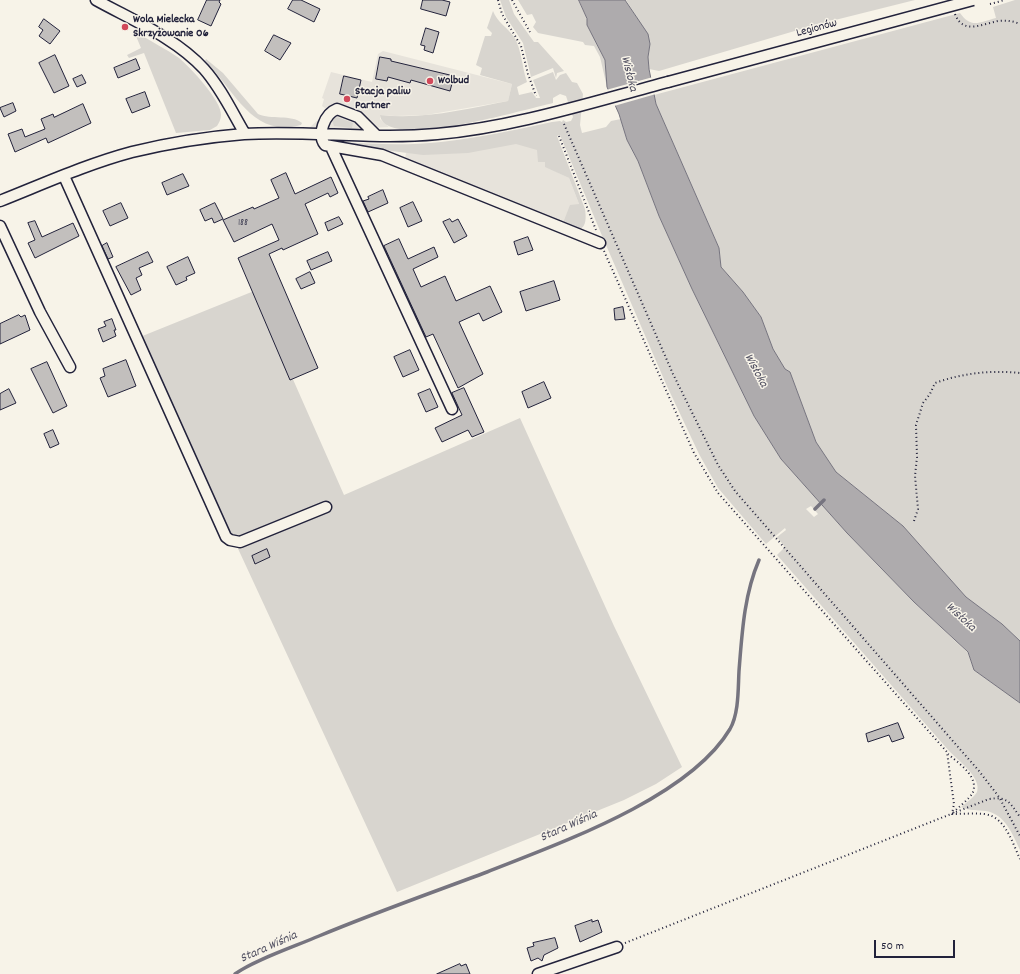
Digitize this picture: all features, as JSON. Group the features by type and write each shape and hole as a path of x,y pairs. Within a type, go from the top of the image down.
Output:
{"street":[{"path":"96,0 158,35 196,61 219,88 245,134"},
{"name":"Legionów","path":"0,201 130,152 160,145 245,134 377,136 436,134 478,129 558,112 973,0"},
{"path":"377,136 358,117 337,109 329,114 322,126 321,135 322,141 325,145 382,155 600,243"},
{"path":"331,147 452,409"},
{"path":"64,176 226,537 230,540 240,542 326,507"},
{"path":"0,226 40,312 70,367"},
{"path":"538,974 617,947"}],"path":[{"path":"498,0 502,14 521,46 528,74 536,96"},
{"path":"512,0 530,32"},
{"path":"990,4 1005,0"},
{"path":"954,12 960,23 966,27 978,27 999,21 1011,21 1020,24"},
{"path":"564,124 673,374 718,465 735,491 979,771 999,798 1020,836"},
{"path":"559,136 600,243 620,284 694,453 718,493 946,752 971,775 974,785 973,793 952,814"},
{"path":"914,521 918,509 915,476 917,456 916,425 923,403 930,394 935,383 955,376 996,370 1020,373"},
{"path":"946,752 954,804 952,814"},
{"path":"617,947 989,799 1006,799 1020,817"},
{"path":"952,814 985,814 996,818 1003,824 1020,859"}],"shaded area":[{"path":"500,0 509,0 514,14 534,42 538,42 564,71 557,73 556,78 553,68 531,77 523,43 506,17"},
{"path":"518,0 579,0 587,19 587,25 605,60 607,87 600,57 594,46 585,45 583,42 538,33 533,27 536,22 532,14 527,15"},
{"path":"626,0 915,0 815,25 659,71 649,69 648,57 650,44"},
{"path":"1015,0 1020,0 1020,641 1002,624 966,597 903,526 836,472 816,442 790,372 785,369 773,349 761,317 743,292 721,267 719,248 656,104 654,95 960,13 964,18 972,23 996,18 993,7"},
{"path":"493,11 517,42 527,82 517,87 519,95 532,92 536,98 540,98 533,80 553,72 556,80 560,75 566,73 572,82 577,83 583,94 580,125 582,133 606,127 611,121 621,119 627,140 638,161 659,216 692,289 754,416 781,459 847,533 914,602 968,653 974,670 1020,703 1020,850 1008,826 998,816 986,811 970,810 961,807 977,792 978,787 973,775 950,752 777,555 785,547 777,537 786,530 785,528 766,544 718,488 699,454 666,384 560,135 557,136 585,209 585,224 579,230 405,160 563,223 570,205 579,204 569,178 545,167 545,162 538,162 537,150 516,144 468,153 423,155 337,144 337,142 402,144 441,142 483,136 552,122 562,122 563,120 566,122 571,121 573,117 566,96 560,94 553,98 553,103 459,125 430,129 405,129 388,125 380,115 428,115 508,101 512,84 480,75 482,68 476,65 485,36 491,36 492,33 487,28","holes":["811,506 818,514 814,517 806,509"]},
{"path":"139,34 179,58 211,93 220,109 221,118 217,126 210,130 176,133 144,53 129,58 127,55 141,48 136,36"},
{"path":"383,51 512,84 508,101 426,115 380,115 380,119 389,127 354,129 309,128 320,118 326,109 322,106 324,99 322,98 331,72 372,82 378,54"},
{"path":"206,59 223,73 258,114 269,117 297,120 302,123 301,125 284,127 269,125 257,118 235,97 205,61"},
{"path":"337,117 353,123 352,128 334,126 332,120"},
{"path":"546,136 545,166 569,178 579,204 575,227 405,160 406,153"},
{"path":"254,291 344,495 520,418 614,626 682,767 656,784 624,800 397,892 140,337"}],"water":[{"name":"Wisłoka","path":"579,0 625,0 648,34 650,44 648,57 649,69 656,104 719,248 721,267 743,292 761,317 773,349 785,369 790,372 816,442 836,472 903,526 966,597 1002,624 1020,641 1020,703 974,670 968,652 914,602 847,533 781,459 754,416 692,289 659,216 638,161 627,140 619,114 607,87 605,60 587,25 587,19"}],"pier":[{"path":"653,77 656,94 614,106 606,90"}],"building":[{"path":"207,0 220,0 219,2 221,4 211,26 198,20"},
{"path":"293,0 301,0 320,9 314,22 288,9"},
{"path":"423,0 442,0 450,2 446,16 421,9"},
{"path":"44,19 60,31 50,44 39,36 43,30 39,27"},
{"path":"426,28 439,32 433,53 424,50 425,46 421,45"},
{"path":"274,35 291,43 280,60 265,51"},
{"path":"55,55 69,86 54,93 39,63"},
{"path":"380,57 454,76 450,91 411,80 410,83 388,77 387,81 376,79"},
{"path":"136,59 140,69 118,78 114,68"},
{"path":"82,75 86,83 77,87 73,79"},
{"path":"344,76 361,80 357,98 340,94"},
{"path":"145,92 150,106 132,113 126,99"},
{"path":"13,103 16,111 4,117 0,108"},
{"path":"83,104 91,123 48,143 46,138 15,152 8,134 22,129 25,137 45,129 41,119 53,114 54,117"},
{"path":"286,173 295,194 331,177 338,193 330,197 328,193 305,204 318,234 283,250 282,248 269,254 318,368 290,380 238,258 279,240 272,224 234,242 223,220 279,198 271,180"},
{"path":"183,174 189,186 167,195 162,183"},
{"path":"383,190 388,203 368,212 363,201"},
{"path":"413,202 422,221 408,227 400,208"},
{"path":"121,203 128,218 110,226 103,211"},
{"path":"215,203 223,219 214,223 212,218 205,221 200,210"},
{"path":"339,217 343,224 328,231 325,223"},
{"path":"450,219 452,222 458,219 467,236 454,243 443,222"},
{"path":"35,221 42,237 73,223 79,236 35,258 28,243 35,240 28,223"},
{"path":"528,237 533,250 518,255 514,242"},
{"path":"399,239 408,259 434,247 438,257 413,269 421,287 445,276 456,301 490,286 502,312 483,321 479,313 459,322 483,374 458,388 433,334 426,337 384,246"},
{"path":"107,243 113,257 108,259 102,246"},
{"path":"148,252 153,262 139,268 142,275 136,278 141,290 131,295 116,267"},
{"path":"328,252 332,261 311,270 307,261"},
{"path":"188,257 195,273 186,277 187,280 176,285 167,267"},
{"path":"310,272 315,283 301,289 296,279"},
{"path":"554,281 560,300 526,311 520,292"},
{"path":"623,307 625,319 615,320 614,309"},
{"path":"19,315 21,317 25,315 30,330 0,344 0,324"},
{"path":"112,319 116,330 114,330 116,336 103,342 98,329 106,326 104,322"},
{"path":"410,350 419,370 403,377 394,357"},
{"path":"126,360 136,386 108,397 100,378 105,376 103,369"},
{"path":"47,362 67,406 53,413 31,369"},
{"path":"544,382 551,398 528,408 522,392"},
{"path":"464,388 484,432 472,437 468,430 442,442 435,428 462,415 452,393"},
{"path":"9,389 16,403 0,410 0,394"},
{"path":"430,389 438,407 426,412 418,394"},
{"path":"53,430 59,444 50,448 44,434"},
{"path":"267,549 270,557 255,564 252,556"},
{"path":"898,723 904,738 892,742 889,735 868,742 866,734"},
{"path":"592,920 592,922 598,920 602,932 580,942 575,926"},
{"path":"555,938 558,948 544,955 542,961 538,958 531,961 527,948 534,946 533,943"},
{"path":"460,964 461,966 466,964 470,974 437,974"}],"waterway":[{"name":"Stara Wiśnia","path":"815,509 824,500"},
{"name":"Stara Wiśnia","path":"235,974 253,964 361,919 487,872 585,832 620,816 654,797 685,776 711,754 733,723 738,701 744,614 750,587 759,560"}],"place":[{"name":"Wola Mielecka Skrzyżowanie 06","path":"125,27"},
{"name":"Wolbud","path":"430,81"},
{"name":"Stacja paliw Partner","path":"347,99"}]}
